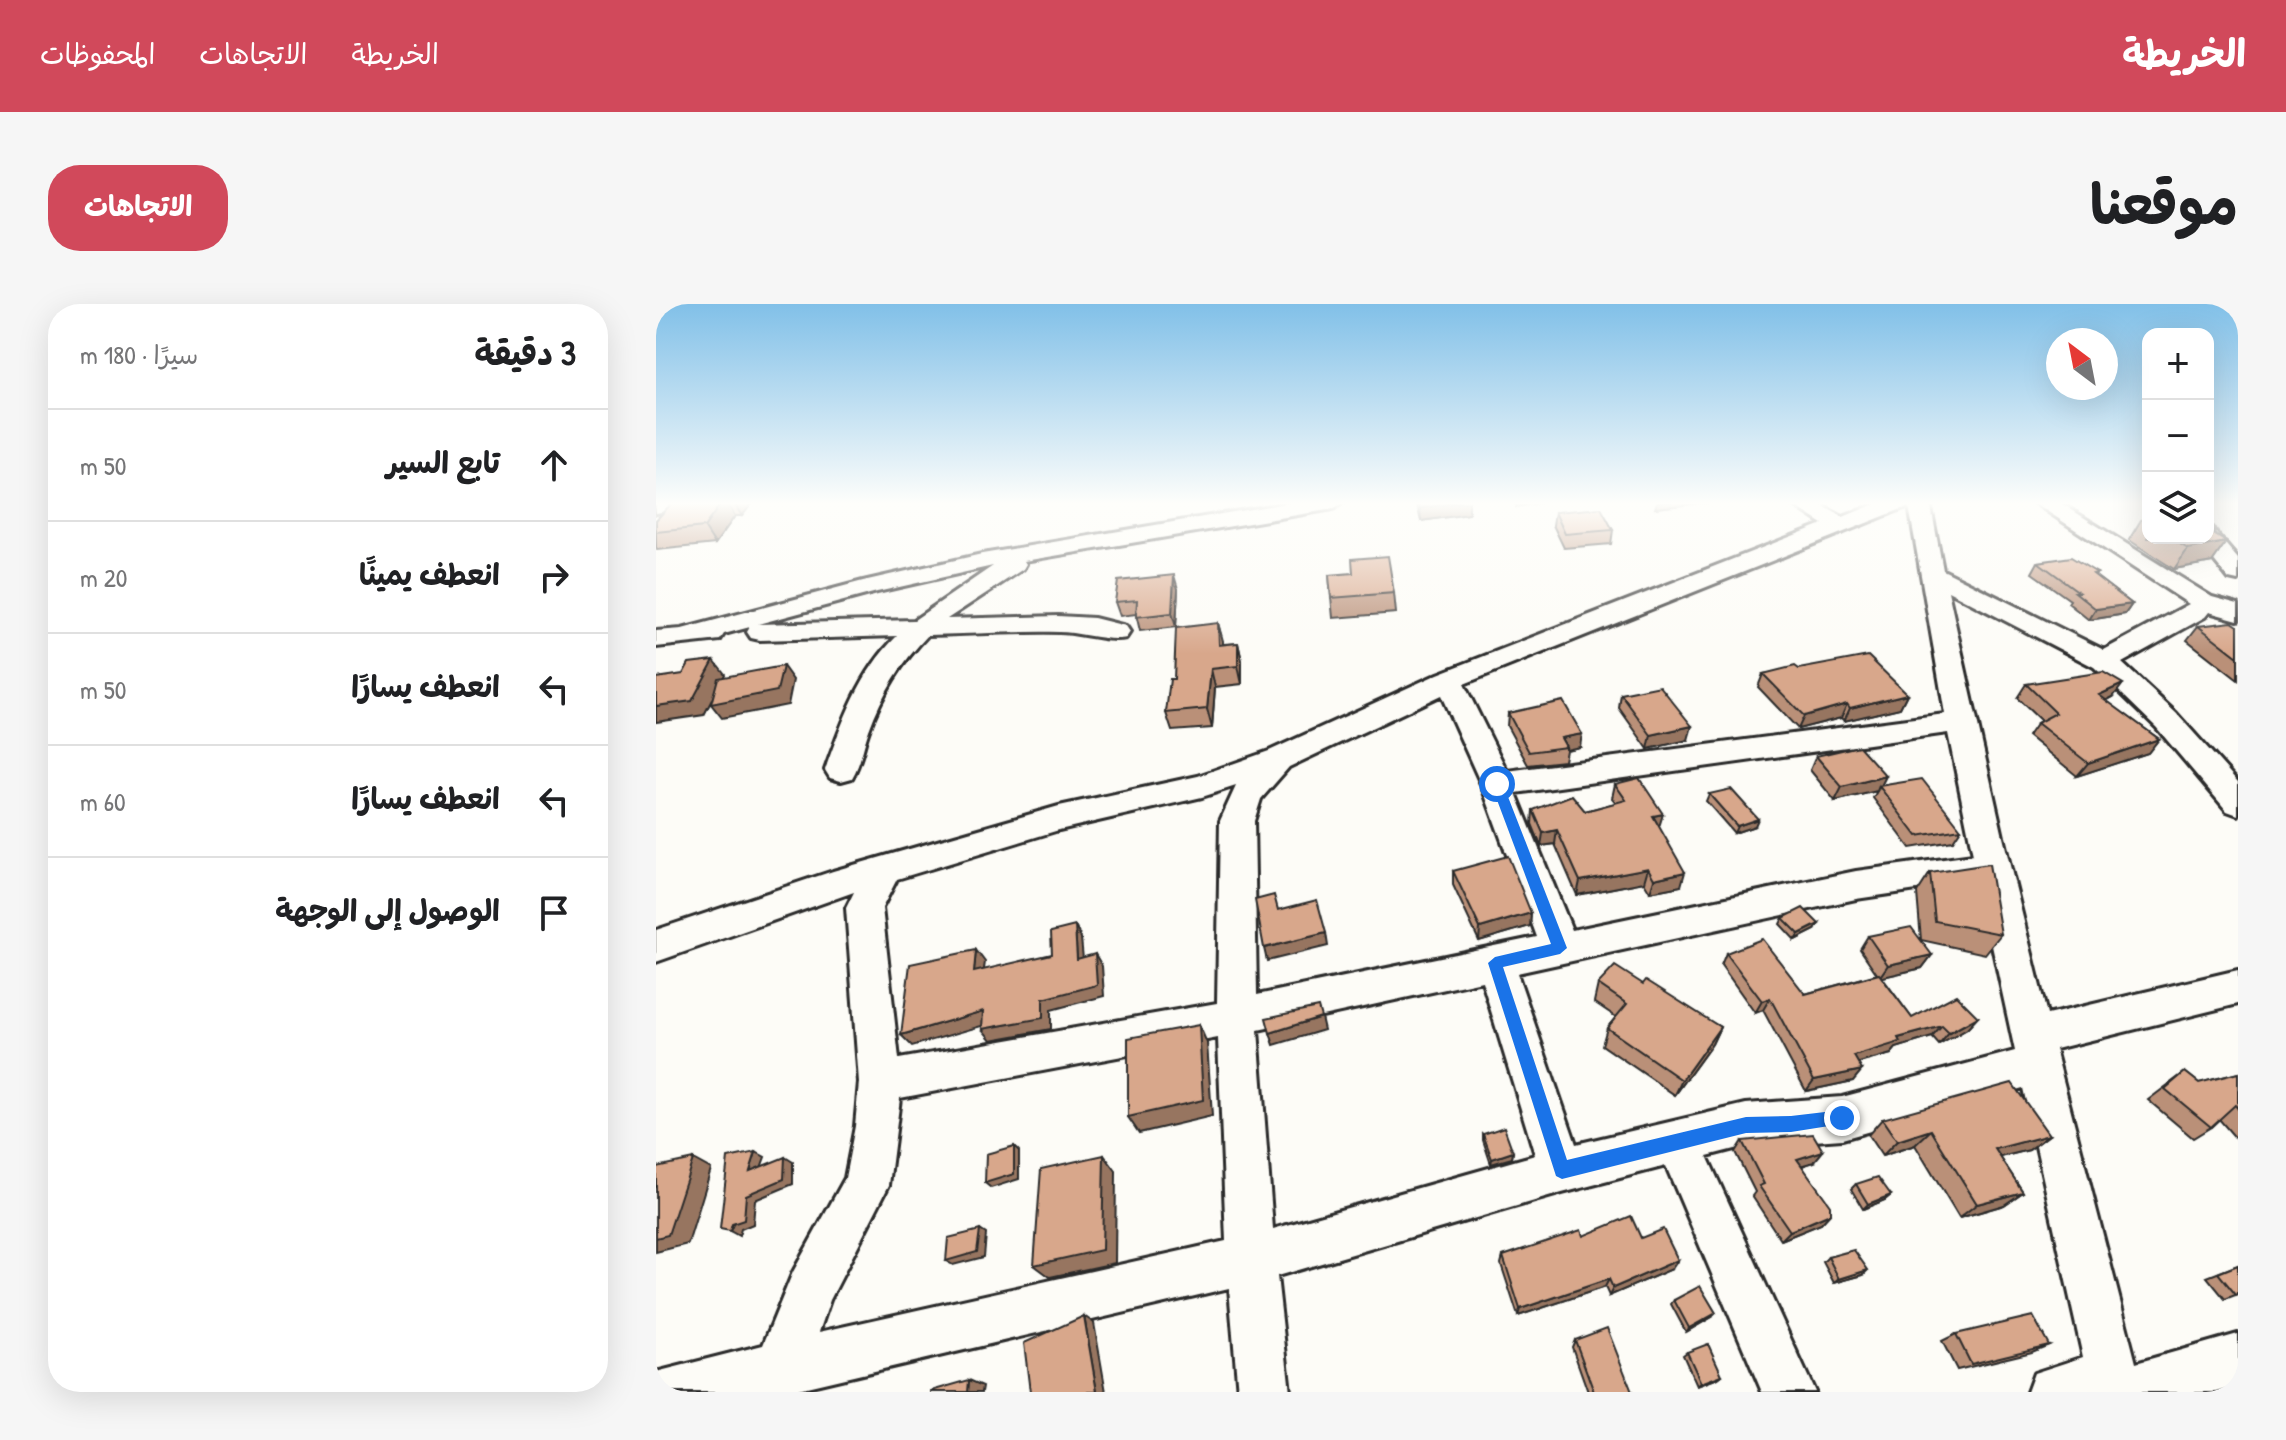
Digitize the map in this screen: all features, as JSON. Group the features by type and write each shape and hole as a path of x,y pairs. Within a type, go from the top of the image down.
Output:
{"street":[{"path":"689,635 872,586 1030,553"},
{"path":"841,770 855,720 877,677 916,630 981,583 1033,553"},
{"path":"656,946 884,870 1059,818 1202,786 1280,759 1448,680 1767,553"},
{"path":"1928,553 1993,866 2119,1386"},
{"path":"2125,553 2203,602 2238,612"},
{"path":"1931,573 2104,661 2166,720 2238,803"},
{"path":"2104,661 2196,612 2203,602"},
{"path":"656,639 689,635 1058,624 1094,626 1117,632"},
{"path":"1448,680 1497,784 1560,948"},
{"path":"1497,784 1962,721"},
{"path":"1264,1392 1251,1259 1237,1017 1237,821 1247,794 1280,759"},
{"path":"880,1082 1237,1017 1856,885 1993,866"},
{"path":"776,1379 810,1289 866,1185 877,1126 880,1082 864,908 884,870"},
{"path":"1495,963 1562,1170"},
{"path":"671,1392 776,1379 1251,1259 1562,1170 1746,1125 1842,1118 2036,1050 2238,987"},
{"path":"1678,1143 1789,1392"},
{"path":"2053,1392 2119,1386 2238,1360"}],"building":[{"path":"1388,556 1394,593 1331,598 1329,575 1353,573 1352,559"},
{"path":"2071,557 2097,573 2093,574 2132,604 2096,609 2075,592 2079,592 2038,562"},
{"path":"1174,575 1172,613 1136,617 1137,600 1115,602 1118,581"},
{"path":"2232,622 2238,626 2238,657 2198,626"},
{"path":"1218,623 1219,645 1238,643 1238,666 1211,669 1207,709 1166,713 1170,679 1174,679 1176,628"},
{"path":"1868,656 1907,694 1850,708 1847,704 1804,716 1763,674 1795,666 1799,669"},
{"path":"714,660 692,701 656,706 656,678 683,674 689,663"},
{"path":"783,666 777,691 711,704 718,678"},
{"path":"2103,672 2123,684 2099,695 2159,739 2088,763 2037,723 2056,713 2026,684"},
{"path":"1660,686 1692,726 1651,735 1621,694"},
{"path":"1563,701 1582,734 1561,738 1566,747 1529,752 1508,713"},
{"path":"1859,746 1886,776 1842,787 1816,756"},
{"path":"1639,778 1663,814 1653,816 1685,872 1654,879 1648,868 1580,881 1557,830 1543,833 1533,810 1572,795 1585,811 1626,800 1615,784"},
{"path":"1922,779 1961,829 1917,836 1879,786"},
{"path":"1731,789 1758,819 1737,826 1709,794"},
{"path":"1508,856 1531,913 1480,928 1453,871"},
{"path":"1989,864 2001,934 1935,921 1930,873"},
{"path":"1274,895 1278,910 1317,900 1326,933 1264,948 1255,900"},
{"path":"1803,908 1819,924 1799,934 1783,918"},
{"path":"1075,926 1077,959 1095,954 1097,985 1043,999 1043,1018 982,1029 983,1011 901,1035 910,964 976,950 974,972 1052,954 1051,932"},
{"path":"1911,927 1932,955 1888,965 1868,936"},
{"path":"1762,939 1805,994 1879,974 1912,1018 1956,995 1978,1017 1949,1033 1942,1026 1898,1038 1900,1042 1854,1056 1862,1070 1814,1080 1770,998 1762,1001 1726,953"},
{"path":"1615,966 1643,984 1646,980 1720,1027 1682,1080 1607,1028 1627,1004 1598,984"},
{"path":"1318,1007 1321,1017 1270,1033 1266,1018"},
{"path":"1199,1025 1203,1100 1128,1117 1128,1038"},
{"path":"2185,1072 2199,1083 2238,1073 2238,1109 2235,1105 2211,1127 2165,1089"},
{"path":"2012,1083 2049,1135 1995,1149 2023,1192 1977,1204 1931,1130 1897,1141 1882,1119"},
{"path":"1504,1127 1513,1152 1492,1159 1483,1134"},
{"path":"1813,1134 1823,1151 1797,1159 1830,1205 1830,1214 1790,1231 1759,1186 1764,1184 1742,1141"},
{"path":"1014,1146 1014,1174 985,1183 986,1154"},
{"path":"756,1152 750,1171 785,1157 784,1179 746,1195 744,1220 732,1224 730,1231 720,1229 728,1158"},
{"path":"1104,1155 1102,1250 1034,1265 1041,1169"},
{"path":"693,1159 668,1235 656,1238 656,1167"},
{"path":"1878,1177 1891,1195 1868,1204 1856,1184"},
{"path":"1631,1216 1641,1238 1663,1229 1678,1260 1613,1288 1609,1279 1520,1309 1503,1256 1581,1230 1583,1236"},
{"path":"980,1230 977,1252 946,1261 948,1238"},
{"path":"1854,1250 1868,1270 1839,1279 1828,1257"},
{"path":"2238,1265 2238,1294 2236,1295 2218,1273"},
{"path":"1700,1286 1716,1313 1689,1328 1674,1300"},
{"path":"1084,1316 1097,1392 1030,1392 1024,1343"},
{"path":"2033,1316 2049,1345 1971,1364 1956,1334"},
{"path":"1607,1328 1632,1392 1594,1392 1575,1340"},
{"path":"1708,1344 1722,1375 1701,1383 1687,1352"},
{"path":"969,1380 968,1392 931,1392 931,1391"}],"route":[{"path":"1497,784 1560,948 1495,963 1562,1170 1746,1125 1842,1118"}]}
